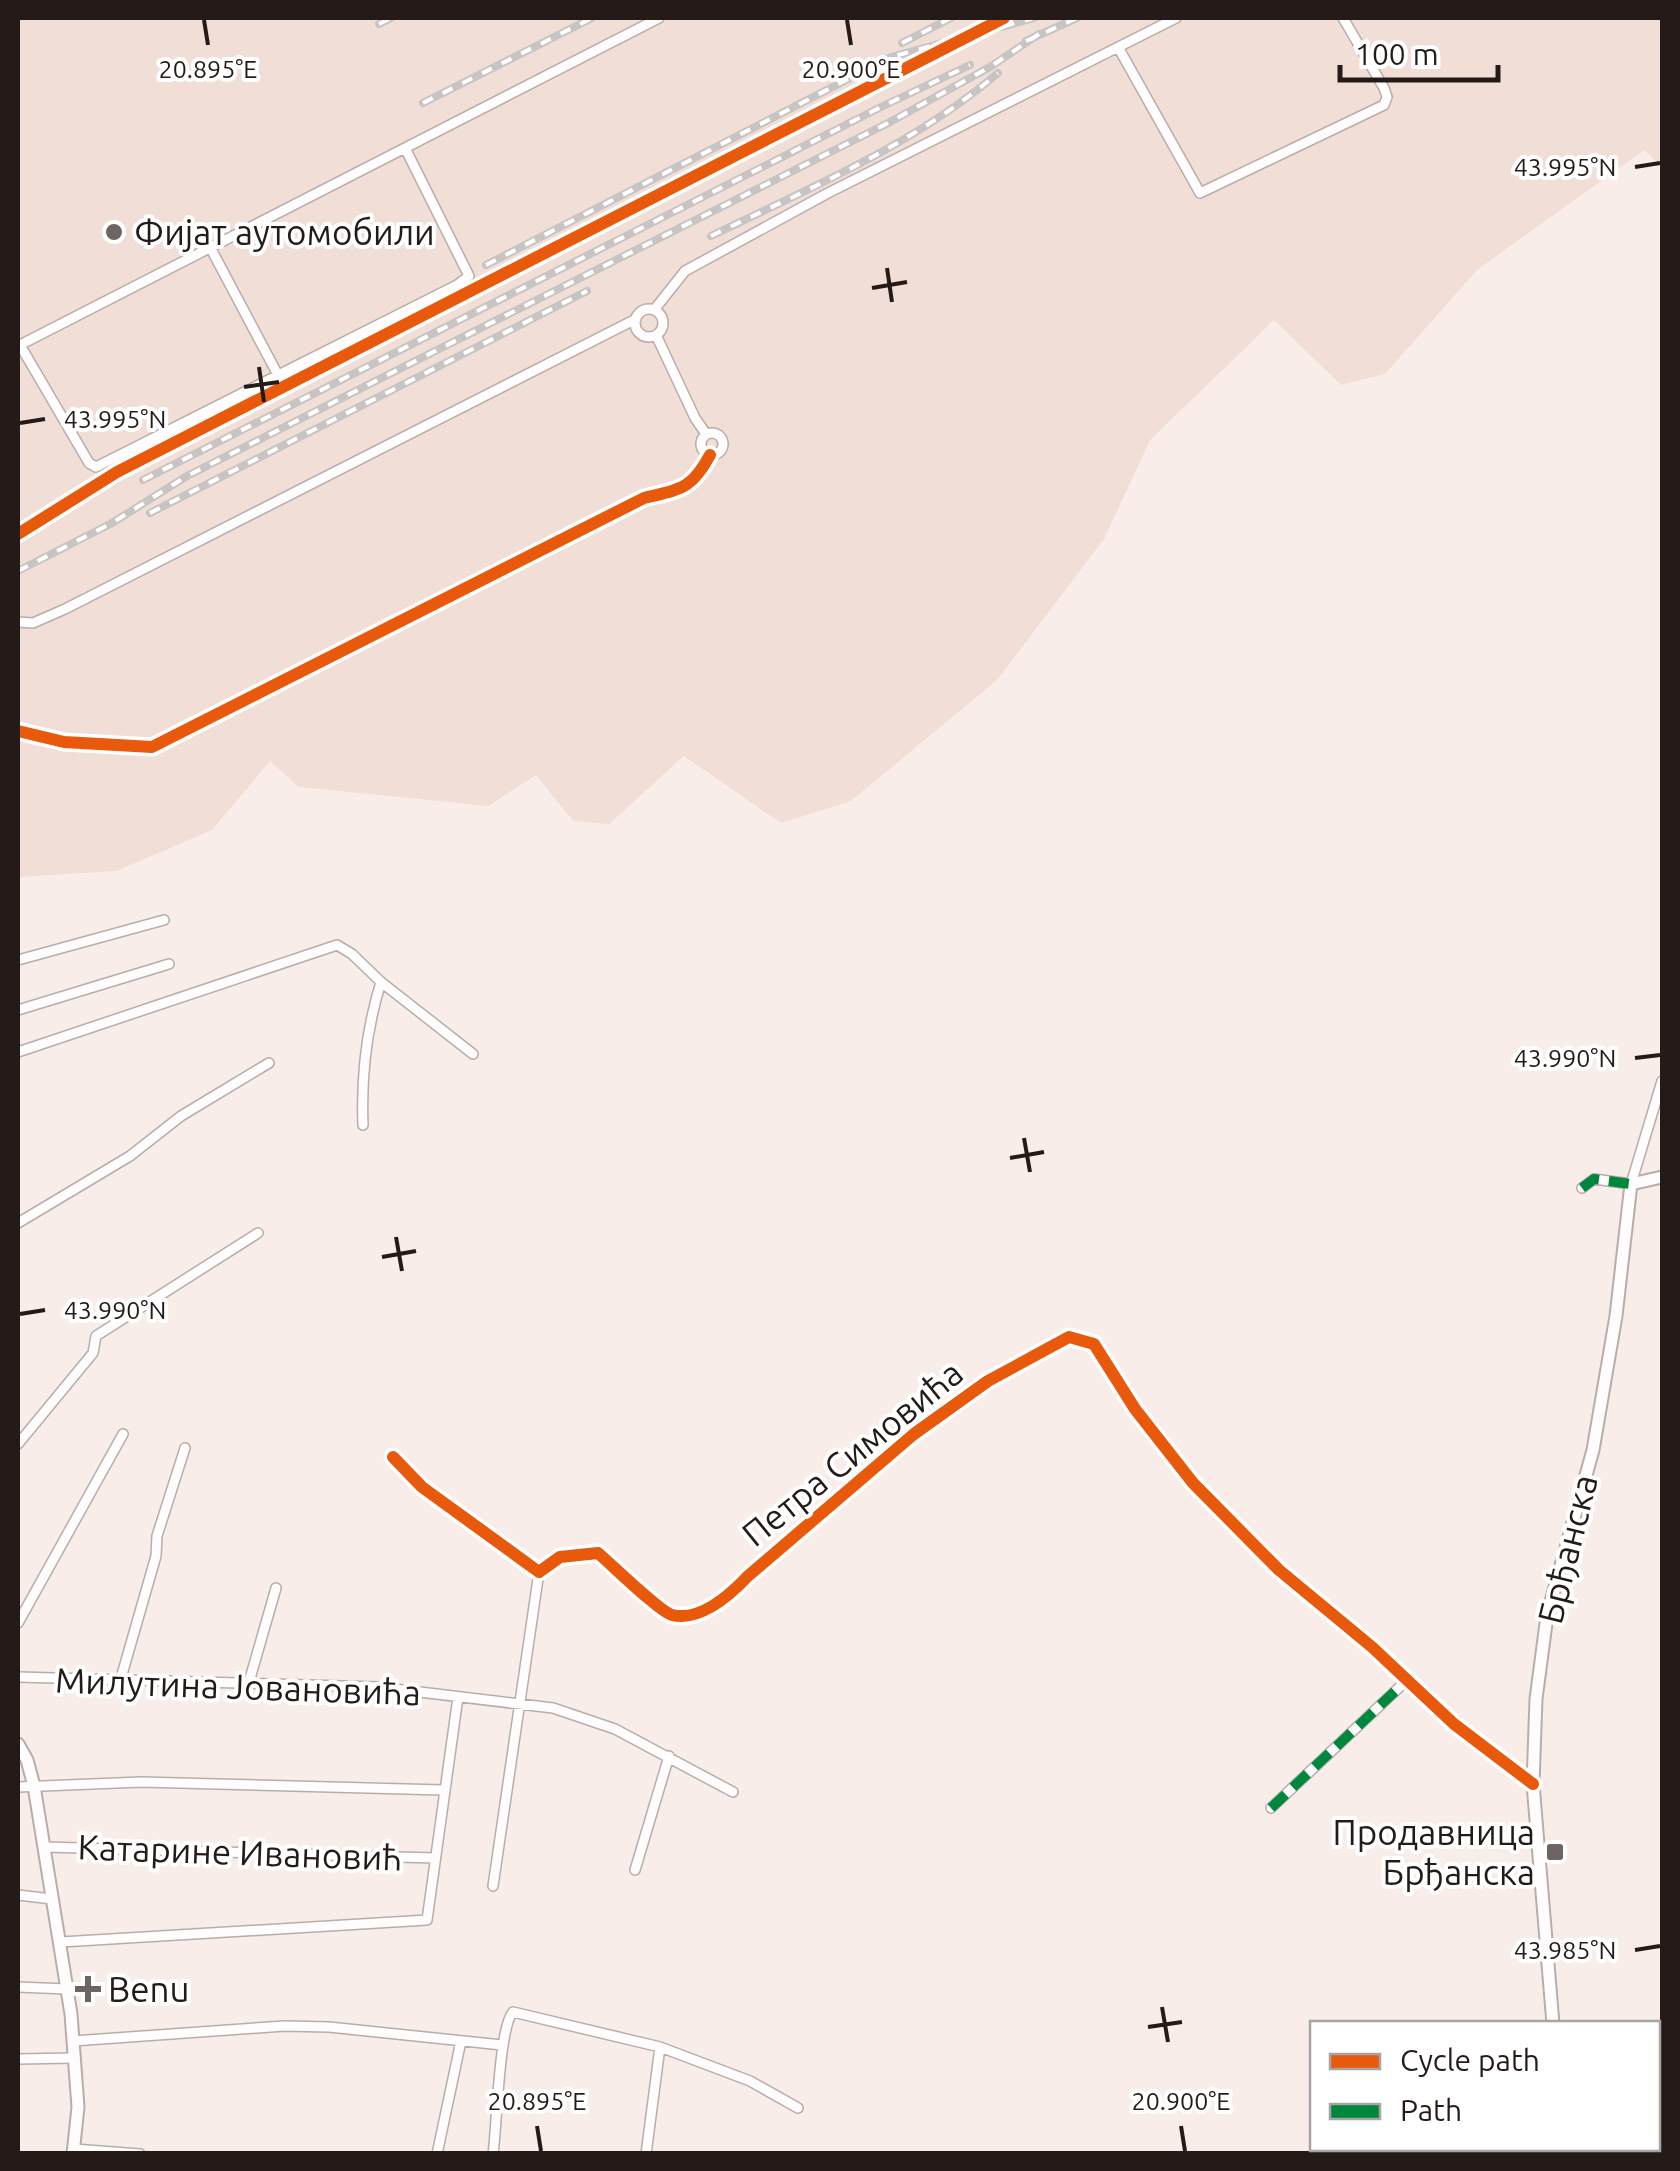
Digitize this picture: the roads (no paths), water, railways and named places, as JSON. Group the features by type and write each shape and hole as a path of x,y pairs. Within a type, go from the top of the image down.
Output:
{"street":[{"path":"404,148 469,276 96,467 89,463 19,346 210,247 658,18"},
{"path":"18,534 116,472 1004,18"},
{"path":"18,622 33,622 65,609 636,320 641,312 654,310 685,271 1176,18"},
{"path":"1118,47 1200,193 1384,105 1384,88 1343,18"},
{"path":"210,247 278,375"},
{"path":"654,310 663,324 656,335"},
{"path":"636,320 643,335 656,335"},
{"path":"656,335 706,434"},
{"path":"18,732 64,742 152,747 644,498 687,487 697,479 710,455 720,452 724,442 716,433 706,434"},
{"path":"706,434 701,444 710,455"},
{"path":"18,960 164,920"},
{"path":"18,1052 337,945 473,1054"},
{"path":"18,1010 169,964"},
{"path":"362,1126 363,1063 368,1026 381,982"},
{"path":"18,1223 130,1156 181,1116 269,1063"},
{"name":"Брђанска","path":"1553,2021 1533,1784 1536,1700 1547,1616 1593,1450 1616,1316 1631,1184 1662,1080"},
{"path":"1582,1188 1594,1180 1631,1184 1662,1177"},
{"path":"18,1444 93,1353 96,1336 258,1233"},
{"name":"Петра Симовића","path":"540,1572 560,1557 598,1554 669,1615 686,1616 725,1600 914,1434 988,1381 1069,1337 1094,1344 1135,1409 1182,1468 1254,1546 1454,1724 1533,1784"},
{"path":"18,1623 123,1434"},
{"path":"121,1678 184,1448"},
{"path":"393,1457 422,1487 540,1572 493,1886"},
{"path":"248,1682 276,1588"},
{"name":"Милутина Јовановића","path":"18,1678 378,1687 554,1708 615,1729 733,1792"},
{"path":"1271,1808 1406,1681"},
{"name":"Милутина Јовановића","path":"61,1942 427,1920 458,1697"},
{"path":"19,1749 34,1786 61,1942 78,2107 73,2152 140,2154"},
{"path":"635,1870 669,1756"},
{"path":"18,1787 141,1782 443,1790"},
{"name":"Катарине Ивановић","path":"46,1847 435,1858"},
{"path":"18,1895 52,1899"},
{"path":"18,1987 67,1990"},
{"path":"493,2154 502,2045 512,2012 660,2048 750,2081 798,2108"},
{"path":"73,2041 284,2026 502,2045"},
{"path":"437,2154 461,2041"},
{"path":"646,2154 660,2048"},
{"path":"18,2059 74,2058"}],"railway":[{"path":"379,24 391,18"},
{"path":"423,103 592,18"},
{"path":"902,43 951,18"},
{"path":"486,265 891,57 1034,18"},
{"path":"1026,41 1077,18"},
{"path":"18,571 112,523 187,476 888,123 990,67 1039,34"},
{"path":"143,480 970,65"},
{"path":"711,236 896,144 966,99 998,73"},
{"path":"150,513 587,291"}],"place":[{"name":"Фијат аутомобили","path":"114,232"},
{"name":"Продавница Брђанска","path":"1555,1852"},
{"name":"Benu","path":"88,1989"}]}
